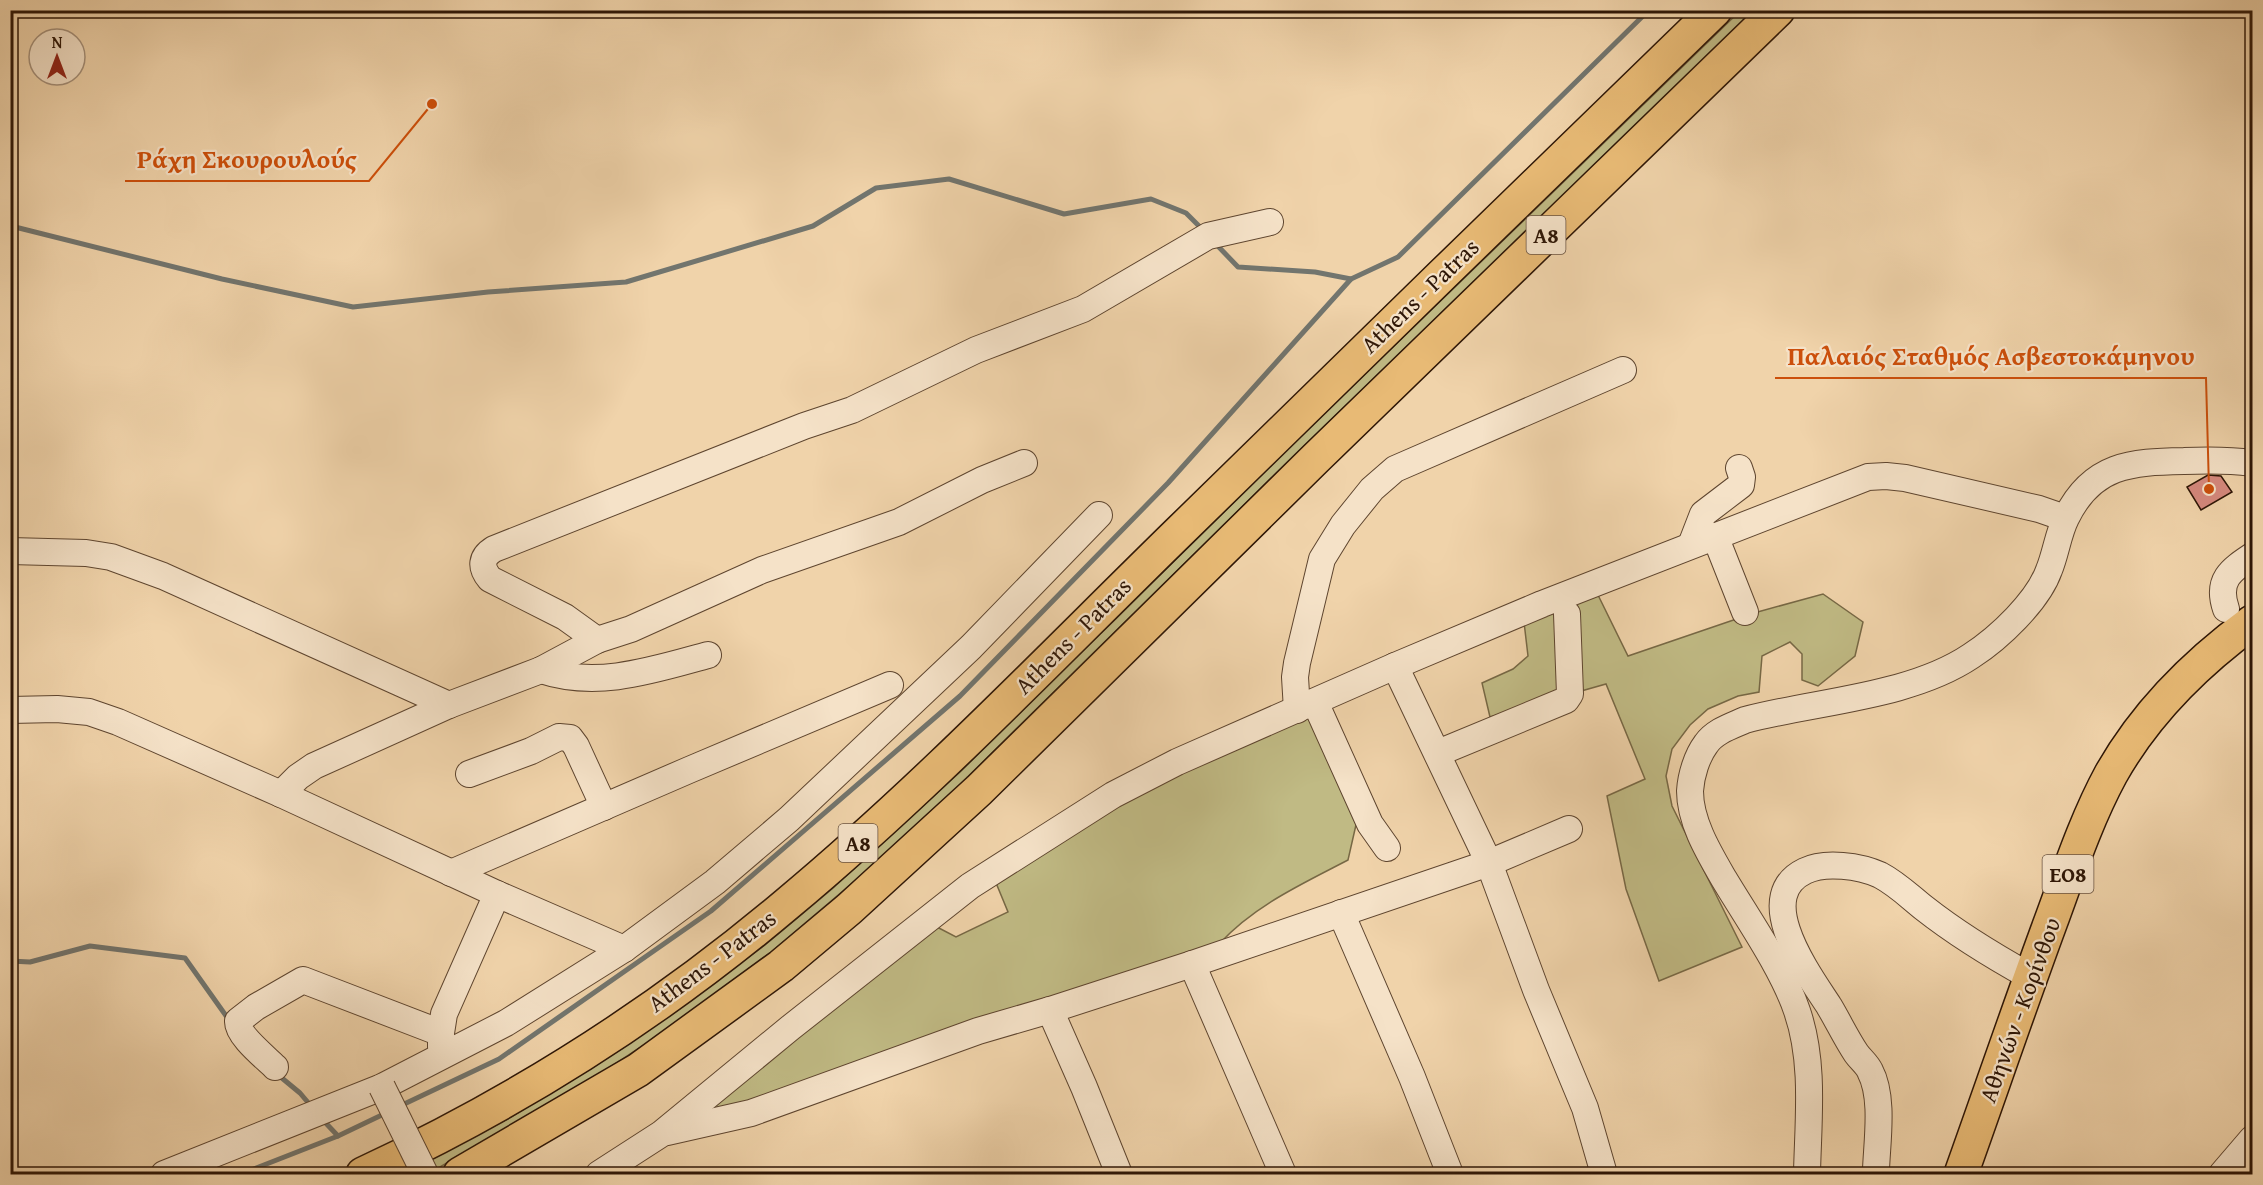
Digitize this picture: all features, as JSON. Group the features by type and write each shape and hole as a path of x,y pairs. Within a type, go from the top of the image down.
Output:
{"main road":[{"name":"Athens - Patras","path":"363,1174 465,1122 605,1039 650,1009 788,904 916,790 1286,426 1715,10"},
{"name":"Athens - Patras","path":"460,1174 600,1094 675,1044 781,966 873,887 979,790 1315,459 1778,10"},
{"name":"Αθηνών - Κορίνθου","path":"1961,1174 2091,814 2112,773 2135,737 2239,615"}],"street":[{"path":"597,640 565,617 490,579 483,571 482,562 486,554 804,426 852,410 941,365 1083,309 1208,236 1270,222"},
{"path":"1387,848 1370,824 1306,706 1295,677 1322,559 1343,525 1372,489 1395,470 1623,370"},
{"path":"1808,1174 1808,1059 1805,1035 1785,983 1705,846 1690,791 1695,766 1707,743 1719,732 1745,720 1924,680 1974,655 2027,606 2041,589 2065,518 2077,499 2092,482 2109,471 2133,463 2205,460 2253,464"},
{"path":"281,794 298,777 314,766 449,705 541,670 597,640 632,629 762,570 898,522 982,480 1024,463"},
{"path":"1691,545 1703,514 1741,485 1742,477 1739,468"},
{"path":"599,1174 661,1134 790,1028 970,886 1113,795 1177,762 1542,604 1856,480 1886,476 2040,509 2065,518"},
{"path":"164,1174 382,1087 506,1023 624,949 715,882 789,819 971,647 1099,515"},
{"path":"1715,536 1745,612"},
{"path":"10,551 86,553 126,562 163,576 449,705"},
{"path":"2239,615 2222,598 2226,577 2232,570 2253,556"},
{"path":"1438,753 1566,700 1570,694 1567,614"},
{"path":"541,670 558,676 589,679 610,678 708,655"},
{"path":"1395,666 1489,863 1536,990 1585,1108 1604,1174"},
{"path":"451,873 891,685"},
{"path":"10,710 57,709 89,712 118,722 497,894 624,949"},
{"path":"469,774 531,752 559,737 566,736 576,746 604,807"},
{"path":"661,1134 751,1113 978,1030 1050,1010 1192,964 1489,863 1569,829"},
{"path":"1876,1170 1878,1107 1874,1083 1870,1071 1801,961 1785,928 1785,891 1791,881 1803,872 1830,866 1878,874 1901,887 1923,907 1988,953 2031,977"},
{"path":"435,1061 444,1014 497,894"},
{"path":"1341,914 1412,1077 1450,1174"},
{"path":"1192,964 1283,1174"},
{"path":"275,1067 245,1037 238,1026 238,1021 256,1007 303,980 441,1033"},
{"path":"1050,1010 1119,1174"},
{"path":"382,1087 425,1174"},
{"path":"2222,1174 2253,1139"},
{"path":"2249,1174 2253,1170"}],"shaded area":[{"path":"1740,11 1754,11 1304,446 934,810 870,868 771,952 664,1032 592,1079 440,1167 425,1174 404,1174 511,1117 623,1048 765,945 832,889 960,772 1298,439"},
{"path":"1597,593 1628,656 1754,613 1823,594 1863,622 1855,656 1818,686 1802,680 1802,654 1790,642 1762,656 1759,692 1738,696 1708,709 1690,725 1672,749 1666,776 1672,806 1742,947 1659,981 1626,889 1607,796 1645,779 1606,684 1490,717 1482,683 1513,669 1528,656 1524,622"},
{"path":"1312,713 1358,816 1348,860 1296,887 1264,907 1233,930 1219,944 712,1113 708,1110 935,926 956,937 1008,912 994,878 1104,807"}],"building":[{"path":"2208,475 2221,476 2232,492 2201,510 2187,487"}],"waterway":[{"path":"400,1106 499,1059 711,911 960,696 1168,483 1351,279 1398,257 1649,10"},
{"path":"10,229 15,227 222,279 353,307 488,292 626,282 813,226 876,188 949,179 1064,214 1151,199 1186,213 1204,231"},
{"path":"1214,242 1238,267 1315,272 1351,279"},
{"path":"10,961 30,962 90,946 185,958 229,1020"},
{"path":"277,1074 300,1093 311,1106"},
{"path":"241,1174 338,1136 386,1113"},
{"path":"321,1118 338,1136"}],"place":[{"name":"Ράχη Σκουρουλούς","path":"432,104"},
{"name":"Παλαιός Σταθμός Ασβεστοκάμηνου","path":"2209,489"}]}
